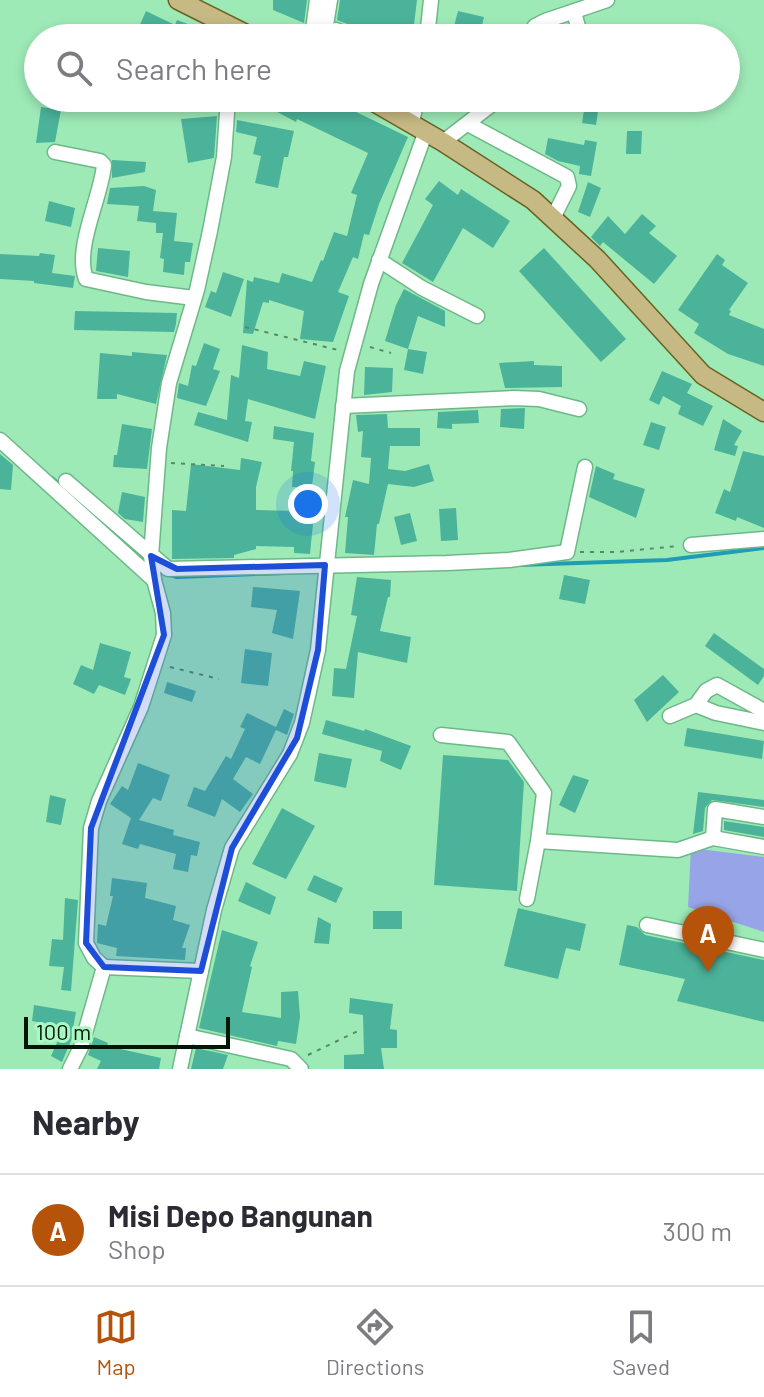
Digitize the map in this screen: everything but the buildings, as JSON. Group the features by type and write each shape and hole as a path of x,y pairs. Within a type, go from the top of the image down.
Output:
{"main road":[{"path":"178,0 224,24"},
{"path":"392,112 554,216 703,375 764,412"}],"street":[{"path":"314,24 317,0"},
{"path":"330,0 331,24"},
{"path":"428,24 431,0"},
{"path":"539,24 607,0"},
{"path":"574,12 577,24"},
{"path":"201,971 104,967 88,950 86,943 91,828 95,811 131,732 157,664 164,635 165,622 152,568 158,462 169,383 205,255 224,157 227,112"},
{"path":"180,1069 223,875 232,848 297,738 318,650 343,406 352,348 419,127 418,112"},
{"path":"443,142 483,112"},
{"path":"468,124 567,177 569,186 554,216"},
{"path":"55,152 100,161 104,165 86,243 86,279 146,292 194,298"},
{"path":"379,260 422,288 477,316"},
{"path":"343,406 513,398 539,399 579,409"},
{"path":"0,440 152,568"},
{"path":"152,568 325,570 509,560 567,552 585,467"},
{"path":"66,481 152,568"},
{"path":"691,545 764,539"},
{"path":"670,716 696,705 711,687 719,685 764,711"},
{"path":"696,705 716,713 764,723"},
{"path":"441,735 508,742 544,793 527,899"},
{"path":"713,838 715,809 764,817"},
{"path":"538,841 678,850 713,838 764,847"},
{"path":"647,925 764,950"},
{"path":"70,1069 81,1047 104,967"},
{"path":"187,1036 298,1065"}],"path":[{"path":"245,327 391,353"},
{"path":"158,462 224,466"},
{"path":"567,552 617,552 691,545"},
{"path":"157,664 219,679"},
{"path":"298,1065 360,1030"}],"highlighted area":[{"path":"151,556 177,569 325,565 318,650 297,738 232,848 201,971 104,967 86,943 91,828 164,635"}],"shaded area":[{"path":"691,848 764,857 764,932 688,907"}],"waterway":[{"path":"52,478 147,563"},
{"path":"519,565 667,560 764,548"},
{"path":"157,571 177,577 283,573"}],"place":[{"name":"Misi Depo Bangunan","path":"708,972"}]}
